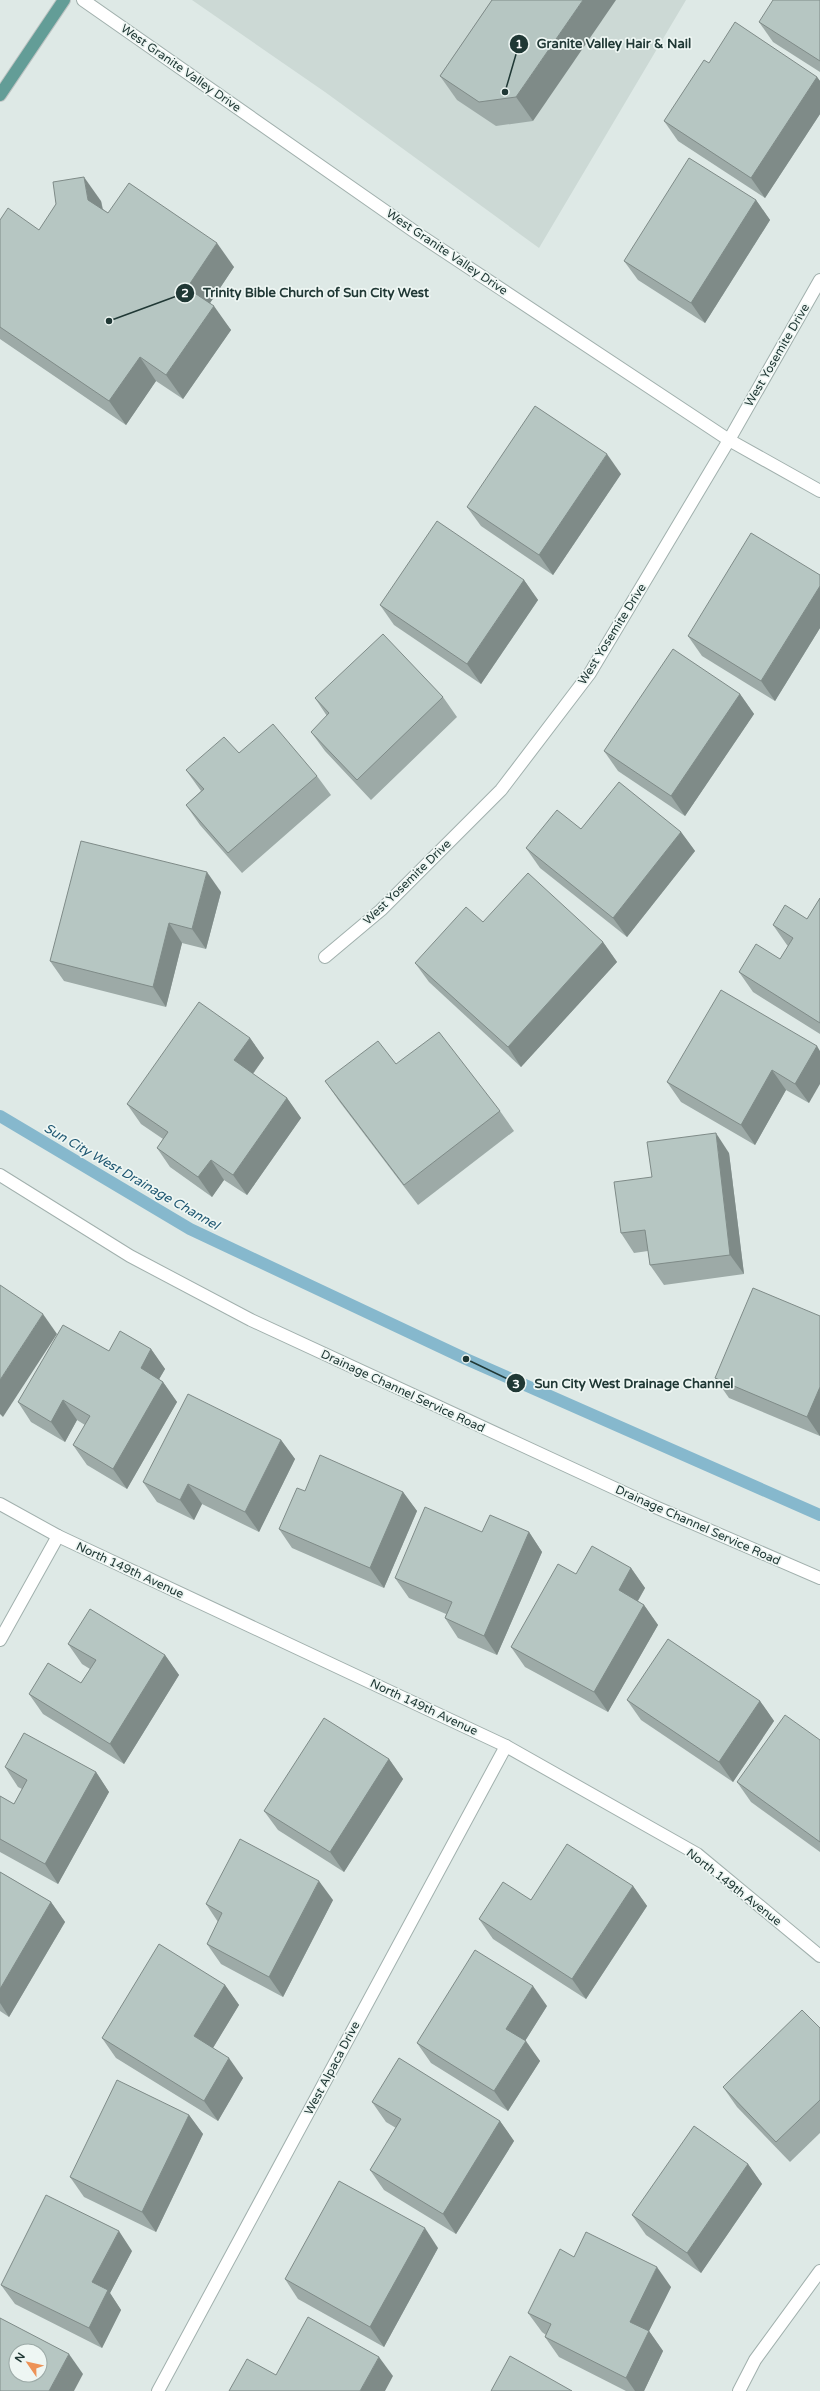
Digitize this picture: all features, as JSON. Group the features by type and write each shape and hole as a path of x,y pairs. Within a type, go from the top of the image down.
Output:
{"main road":[{"path":"0,95 64,0"}],"street":[{"name":"West Granite Valley Drive","path":"83,0 418,234 729,440 820,491"},
{"name":"West Yosemite Drive","path":"325,957 381,910 501,790 590,673 729,440 820,280"},
{"name":"Drainage Channel Service Road","path":"0,1175 130,1256 251,1320 653,1506 820,1578"},
{"name":"North 149th Avenue","path":"0,1504 58,1536 506,1746 697,1854 820,1956"},
{"path":"0,1640 58,1536"},
{"name":"West Alpaca Drive","path":"158,2391 506,1746"},
{"path":"739,2391 755,2360 820,2271"}],"shaded area":[{"path":"192,0 686,0 539,248 325,92"}],"building":[{"path":"492,0 583,0 516,97 479,102 440,76"},
{"path":"773,0 820,0 820,61 759,22"},
{"path":"735,22 817,77 751,178 664,121 704,60 709,63"},
{"path":"689,158 756,200 691,303 624,261"},
{"path":"84,177 88,200 108,213 129,183 217,243 187,288 214,306 166,375 140,357 109,401 0,327 0,220 8,208 39,230 56,204 53,182"},
{"path":"535,406 607,454 539,555 467,507"},
{"path":"437,521 524,580 467,664 380,605"},
{"path":"751,533 820,575 820,586 761,681 688,636"},
{"path":"383,634 443,697 357,780 311,732 329,713 315,698"},
{"path":"673,649 740,694 671,796 604,751"},
{"path":"273,724 317,776 228,853 186,805 204,789 186,770 224,737 239,753"},
{"path":"619,782 681,832 613,918 526,848 557,810 581,829"},
{"path":"81,841 207,872 192,929 169,923 153,987 50,961"},
{"path":"528,873 603,942 508,1047 415,963 466,907 483,922"},
{"path":"820,898 820,1023 739,972 756,944 780,959 793,938 773,925 785,905 807,919"},
{"path":"721,990 817,1046 795,1084 772,1070 741,1125 667,1082"},
{"path":"199,1002 250,1038 234,1060 287,1098 233,1175 211,1160 198,1177 157,1148 168,1132 127,1104"},
{"path":"439,1032 500,1111 404,1185 325,1081 378,1041 396,1064"},
{"path":"716,1133 730,1255 650,1265 645,1230 621,1233 614,1182 652,1177 647,1142"},
{"path":"0,1285 43,1314 0,1380"},
{"path":"753,1288 820,1316 820,1387 807,1417 715,1378"},
{"path":"63,1325 109,1351 120,1331 151,1349 141,1368 163,1382 113,1469 73,1445 90,1416 63,1400 51,1422 18,1402"},
{"path":"188,1394 281,1440 245,1512 188,1484 180,1500 143,1482"},
{"path":"320,1455 403,1492 370,1568 279,1529 297,1488 305,1491"},
{"path":"425,1507 482,1532 490,1515 529,1532 484,1636 445,1618 452,1602 395,1578"},
{"path":"592,1546 631,1568 619,1590 644,1605 594,1692 511,1647 558,1564 576,1574"},
{"path":"90,1609 165,1655 110,1744 29,1694 48,1663 81,1683 96,1660 68,1644"},
{"path":"668,1639 760,1701 719,1762 627,1700"},
{"path":"785,1715 820,1740 820,1842 737,1782"},
{"path":"324,1718 389,1759 330,1852 264,1811"},
{"path":"24,1733 96,1772 45,1864 0,1839 0,1796 14,1804 27,1780 5,1767"},
{"path":"240,1839 319,1881 269,1977 207,1944 222,1913 206,1904"},
{"path":"567,1844 633,1886 572,1979 479,1919 503,1882 531,1900"},
{"path":"0,1872 51,1902 0,1989"},
{"path":"159,1944 225,1985 194,2036 229,2058 204,2101 102,2038"},
{"path":"475,1950 533,1986 506,2029 526,2041 494,2091 417,2043"},
{"path":"802,2010 820,2028 820,2100 776,2142 723,2087"},
{"path":"399,2058 500,2121 443,2214 370,2170 401,2119 372,2102"},
{"path":"117,2080 189,2115 142,2212 70,2177"},
{"path":"694,2126 748,2164 687,2253 632,2215"},
{"path":"339,2181 425,2228 370,2327 285,2279"},
{"path":"46,2195 119,2231 92,2282 108,2290 89,2328 1,2285"},
{"path":"586,2232 657,2267 630,2322 649,2331 626,2378 545,2337 551,2324 528,2313 560,2249 574,2257"},
{"path":"308,2317 379,2357 360,2391 229,2391 247,2359 276,2375"},
{"path":"0,2318 48,2343 8,2343 8,2383 48,2383 48,2343 69,2354 49,2391 0,2391"},
{"path":"510,2356 572,2391 491,2391"}],"waterway":[{"name":"Sun City West Drainage Channel","path":"0,1116 190,1229 466,1359 820,1515"}],"place":[{"name":"Granite Valley Hair & Nail","path":"505,92"},
{"name":"Trinity Bible Church of Sun City West","path":"109,321"},
{"name":"Sun City West Drainage Channel","path":"466,1359"}]}
